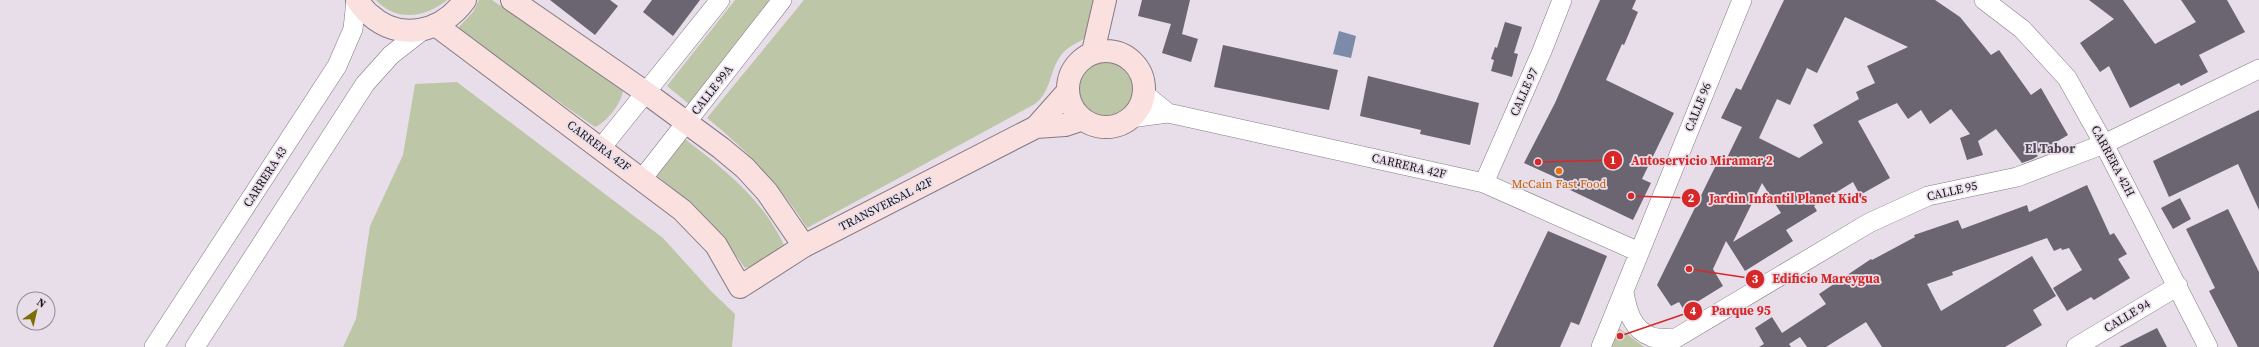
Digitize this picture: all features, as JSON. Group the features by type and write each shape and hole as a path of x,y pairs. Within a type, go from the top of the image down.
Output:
{"street":[{"path":"357,0 369,14 385,25 404,31 430,28"},
{"name":"CARRERA 43","path":"154,347 337,66 353,29 357,0"},
{"path":"195,347 365,84 391,55 430,28 456,13 465,0"},
{"path":"512,0 645,92 721,148 749,173 767,192 804,246"},
{"path":"601,148 720,0"},
{"name":"CALLE 99A","path":"642,179 782,0"},
{"path":"1103,52 1099,30 1105,0"},
{"name":"CALLE 97","path":"1484,183 1542,51 1562,0"},
{"name":"CALLE 96","path":"1601,347 1742,0"},
{"name":"CARRERA 42H","path":"1984,0 2022,29 2067,78 2104,144 2208,347"},
{"name":"CARRERA 42F","path":"430,28 601,148 682,210 716,245 740,287"},
{"path":"1103,52 1127,57 1137,68 1143,82 1143,93 1138,108 1130,118 1111,126 1098,126 1083,119 1072,107 1068,91 1068,80 1073,69 1083,58 1103,52"},
{"name":"CALLE 95","path":"1667,343 1869,223 1928,196 2017,177 2104,144 2259,69"},
{"name":"TRANSVERSAL 42F","path":"740,287 804,246 1036,127 1068,91"},
{"name":"CARRERA 42F","path":"1143,93 1168,113"},
{"name":"CARRERA 42F","path":"1130,118 1168,113 1484,183 1639,252"},
{"name":"TRANSVERSAL 42F","path":"1036,127 1065,125 1083,119"},
{"name":"CALLE 94","path":"2076,347 2178,286"},
{"path":"1624,292 1627,313 1637,326 1652,337 1667,343"}],"green space":[{"path":"376,0 447,0 439,6 421,14 402,15 384,7"},
{"path":"479,0 492,0 618,85 623,90 622,95 620,101 609,117 600,125 595,127 456,30 473,12"},
{"path":"735,0 772,0 689,104 667,86"},
{"path":"804,0 1101,0 1097,24 1089,35 1071,46 1062,54 1058,60 1045,93 1035,104 807,228 786,197 762,169 722,130 707,118"},
{"path":"1098,56 1112,56 1124,61 1133,70 1138,82 1136,102 1129,113 1112,122 1098,122 1086,117 1077,108 1072,96 1072,82 1077,70 1086,61"},
{"path":"457,82 663,238 711,291 735,314 732,347 343,347 356,319 370,226 403,155 415,84"},
{"path":"685,139 742,187 766,214 785,247 754,266 745,268 726,242 705,218 657,176"},
{"path":"1615,325 1644,347 1607,347"}],"water":[{"path":"1339,31 1356,36 1351,58 1333,54"}],"building":[{"path":"550,0 610,0 618,6 595,35"},
{"path":"652,0 700,0 673,36 643,12"},
{"path":"1142,0 1190,0 1182,34 1198,39 1191,62 1162,53 1171,24 1138,16"},
{"path":"1600,0 1636,0 1632,9 1638,12 1624,45 1622,44 1606,80 1674,113 1642,179 1651,183 1633,220 1566,188 1568,183 1524,163 1555,103"},
{"path":"1784,0 1935,0 1960,17 1991,55 1999,50 2031,95 2041,88 2068,135 2036,154 2038,156 2022,163 1996,129 1978,141 1983,155 1967,160 1960,138 1970,134 1951,109 1930,124 1921,110 1908,119 1897,103 1858,121 1890,178 1860,195 1853,182 1814,206 1817,211 1786,230 1793,241 1745,271 1726,241 1713,269 1723,286 1684,310 1679,302 1671,306 1657,285 1717,163 1723,166 1742,127 1721,118 1736,88 1741,90","holes":["1845,17 1908,47 1867,66 1875,83 1856,92 1859,99 1813,125 1823,143 1799,158 1759,138 1777,99 1790,105 1807,68 1817,73","1762,183 1781,213 1733,242"]},
{"path":"2089,0 2123,0 2155,44 2196,22 2181,0 2227,0 2245,32 2199,55 2208,72 2181,86 2179,83 2130,108 2109,66 2100,72 2080,43 2114,19"},
{"path":"1505,22 1522,27 1514,53 1518,54 1512,77 1491,71 1494,60 1491,59 1495,47 1497,48"},
{"path":"1223,45 1338,70 1329,110 1214,87"},
{"path":"1368,76 1479,103 1470,145 1420,134 1421,130 1360,116"},
{"path":"2259,110 2259,210 2238,164 2169,197 2153,161"},
{"path":"2087,185 2110,235 2114,233 2127,254 2118,259 2130,278 2094,300 2091,297 2067,311 2053,288 2082,270 2069,248 2062,250 2061,248 2054,251 2047,238 1952,272 1953,275 1927,284 1941,311 2032,256 2056,296 2033,310 2042,325 2005,347 1882,347 1866,322 1826,347 1807,347 1800,337 1789,344 1791,347 1759,347 1764,344 1755,328 1772,317 1782,333 1826,304 1819,294 1871,259 1872,260 1915,237 1914,235 1958,220 1962,229 2027,205 2029,212"},
{"path":"2180,198 2191,219 2173,229 2161,208"},
{"path":"2228,209 2259,272 2259,347 2238,347 2209,291 2215,288 2186,229"},
{"path":"1548,231 1607,256 1579,325 1571,322 1560,347 1493,347"},
{"path":"2157,328 2167,347 2119,347"}],"place":[{"name":"Autoservicio Miramar 2","path":"1538,162"},
{"name":"McCain Fast Food","path":"1559,171"},
{"name":"Jardin Infantil Planet Kid's","path":"1631,196"},
{"name":"Edificio Mareygua","path":"1689,269"},
{"name":"Parque 95","path":"1620,336"}],"district":[{"name":"El Tabor","path":"2050,148"}]}
